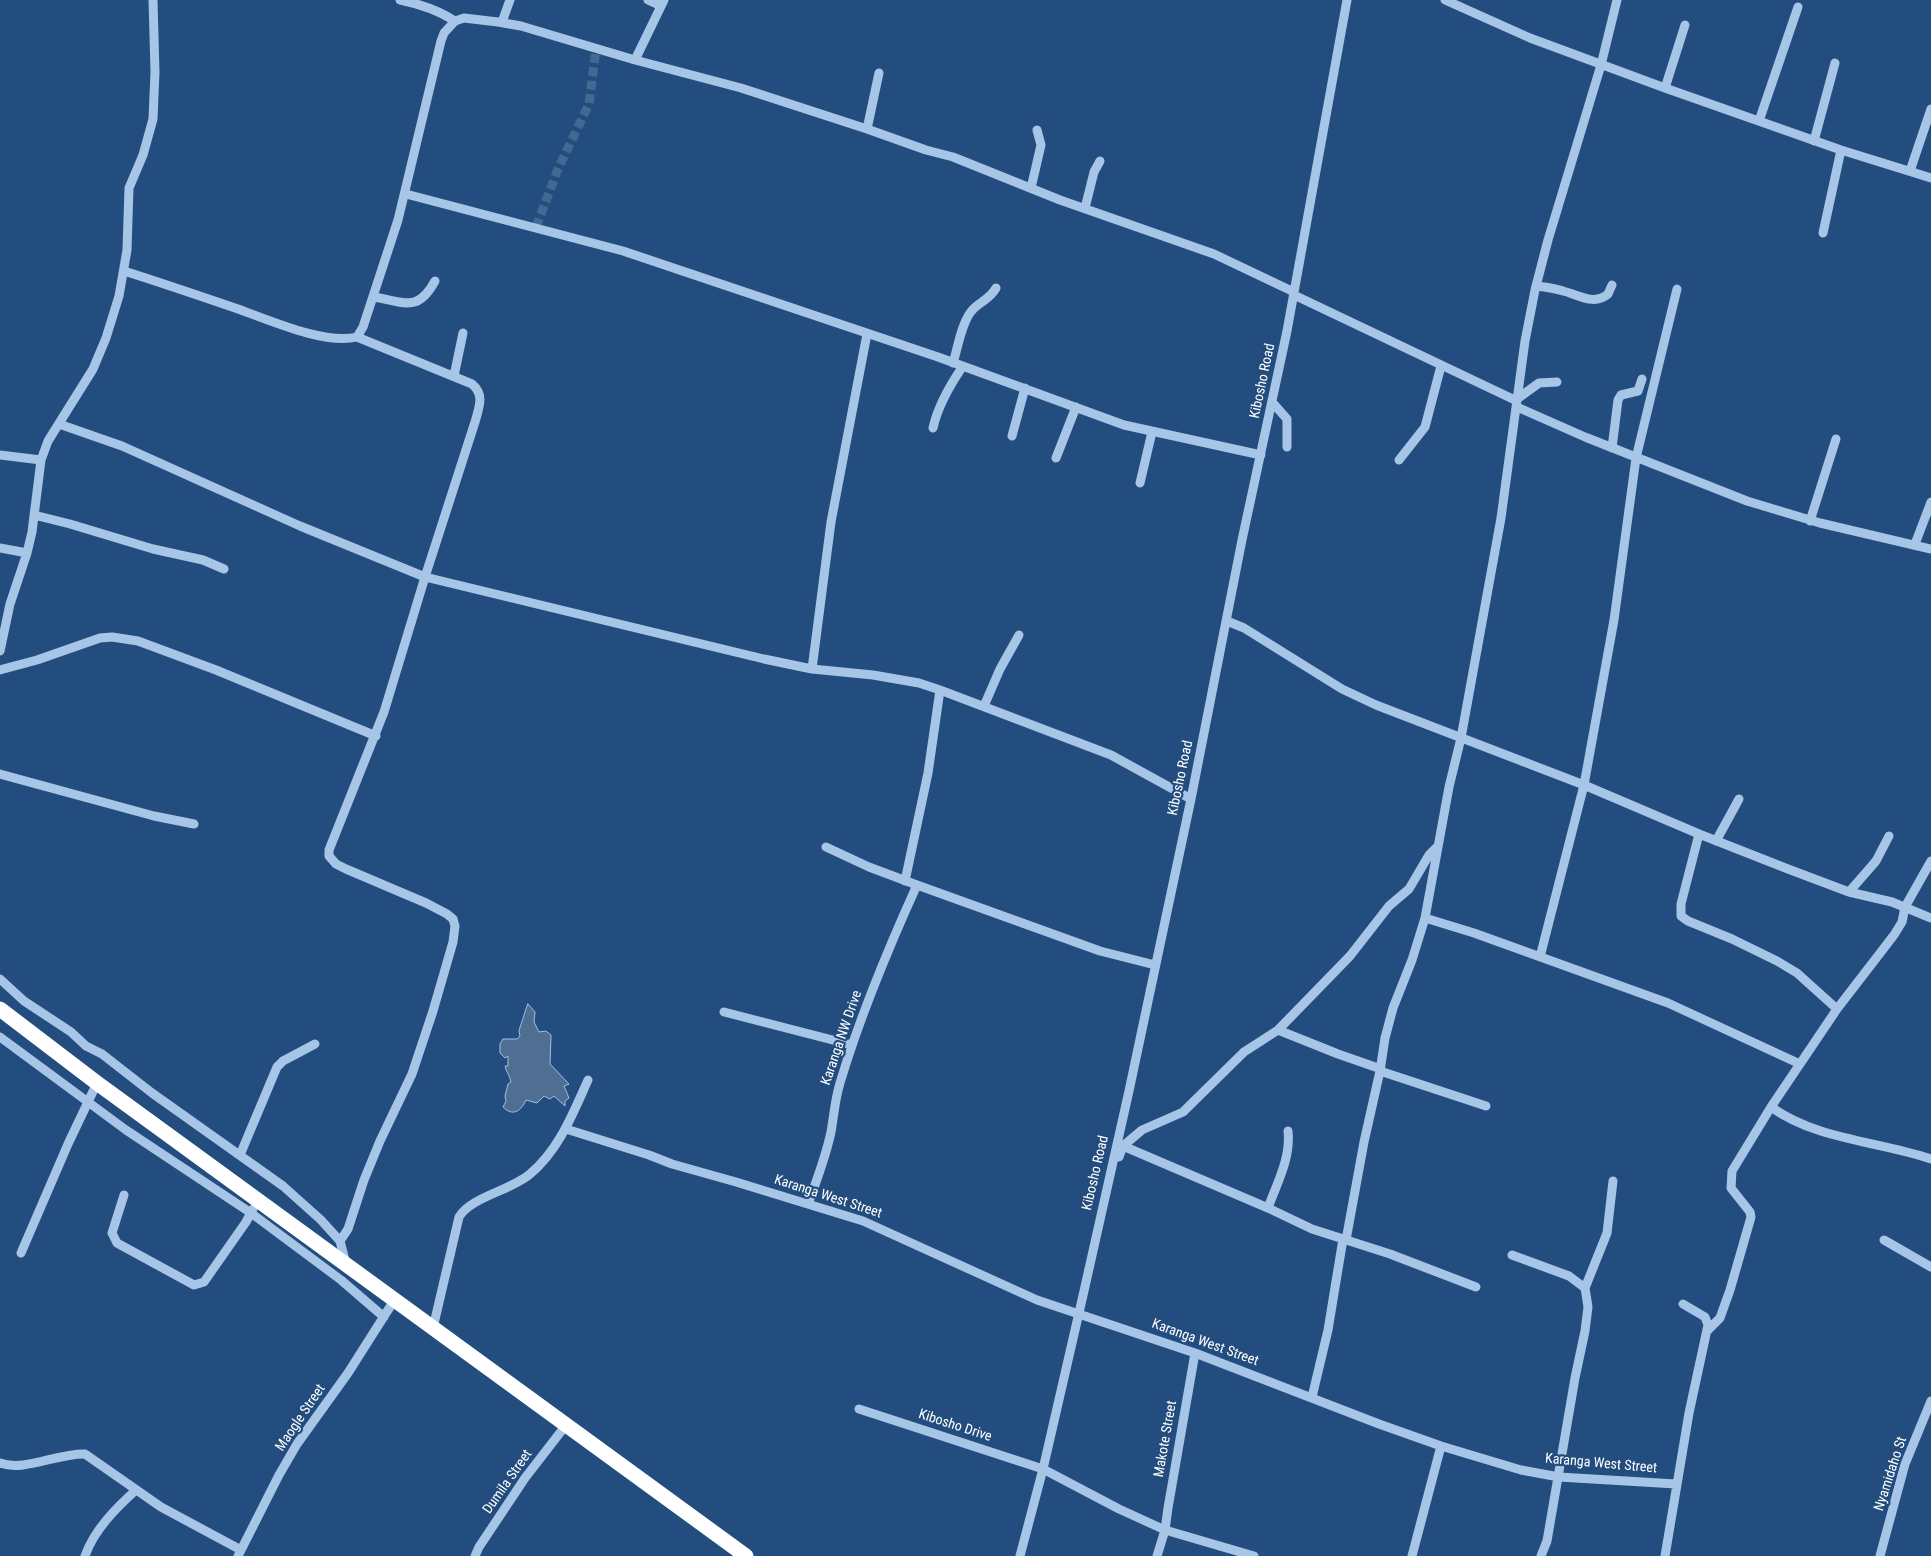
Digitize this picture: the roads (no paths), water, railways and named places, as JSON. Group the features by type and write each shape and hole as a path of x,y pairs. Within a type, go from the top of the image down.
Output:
{"highway":[{"path":"0,1010 97,1083 746,1556"}],"street":[{"path":"0,651 10,604 27,553 41,460 48,441 93,369 114,314 124,271 128,234 129,188 143,155 153,119 155,72 153,0"},
{"path":"400,0 428,7 455,21"},
{"path":"502,22 510,0"},
{"path":"635,60 662,3 648,0"},
{"name":"Kibosho Road","path":"1020,1556 1043,1469 1079,1313 1191,800 1242,540 1294,294 1346,0"},
{"path":"1445,0 1530,38 1601,65 1814,141 1931,178"},
{"path":"1312,1397 1328,1330 1385,1038 1393,1008 1412,960 1425,918 1449,787 1461,738 1501,518 1525,341 1536,286 1601,65 1617,0"},
{"path":"1759,121 1798,7"},
{"path":"124,271 293,329 326,336 352,338 357,336 363,327 387,260 406,194 438,51 444,33 455,21 464,18 502,22 741,88 926,150 953,157 1031,188 1214,254 1441,366 1636,458 1747,501 1810,521 1931,548"},
{"path":"1665,88 1685,25"},
{"path":"1814,141 1835,63"},
{"path":"867,129 879,73"},
{"path":"1910,171 1931,109"},
{"path":"1031,188 1041,144 1036,130"},
{"path":"1823,233 1841,150"},
{"path":"1085,208 1094,172 1100,161"},
{"path":"406,194 623,251 953,362 1109,420 1152,432 1261,455"},
{"path":"373,297 406,303 417,302 423,299 435,281"},
{"path":"1536,286 1557,289 1587,299 1598,300 1608,294 1612,285"},
{"path":"953,362 970,312 990,298 996,288"},
{"path":"1540,957 1584,785 1614,620 1636,458 1677,289"},
{"path":"454,376 462,333"},
{"path":"812,669 832,513 867,334"},
{"path":"340,1241 348,1229 364,1180 380,1141 412,1074 433,1011 453,942 455,926 453,919 447,914 426,902 336,864 329,856 329,850 376,736 480,401 478,389 472,384 357,336"},
{"path":"933,428 940,405 963,366"},
{"path":"1399,460 1425,427 1441,366"},
{"path":"1612,448 1618,400 1621,395 1638,391 1642,379"},
{"path":"1517,402 1539,383 1557,382"},
{"path":"1012,436 1025,388"},
{"path":"1272,402 1287,418 1287,447"},
{"path":"1056,458 1076,407"},
{"path":"59,424 122,446 300,526 425,577 812,669 873,675 919,683 1110,755 1191,800"},
{"path":"1140,483 1152,432"},
{"path":"1810,521 1836,440"},
{"path":"0,454 41,460"},
{"path":"1915,544 1931,502"},
{"path":"34,515 153,549 203,560 224,569"},
{"path":"0,548 27,553"},
{"path":"1227,621 1244,628 1342,689 1376,705 1584,785 1716,841 1849,892 1892,902 1931,918"},
{"path":"984,706 1000,669 1019,635"},
{"path":"0,670 37,660 100,638 112,637 138,641 216,670 376,736"},
{"path":"905,881 928,774 940,690"},
{"path":"0,774 154,816 194,824"},
{"path":"1716,841 1739,799"},
{"path":"1699,834 1681,904 1680,911 1682,916 1688,921 1732,939 1777,961 1797,973 1837,1009"},
{"path":"1849,892 1876,861 1889,836"},
{"path":"1101,1214 1123,1146 1142,1130 1184,1112 1244,1052 1278,1030 1350,956 1389,906 1409,889 1429,856 1438,846"},
{"path":"826,847 905,881 1100,951 1156,965"},
{"path":"1707,1331 1720,1318 1730,1290 1750,1217 1750,1212 1731,1188 1732,1171 1771,1108 1837,1009 1894,935 1902,922 1906,907 1931,861"},
{"name":"Karanga NW Drive","path":"808,1204 831,1132 834,1108 852,1045 878,976 917,885"},
{"path":"1425,918 1668,1003 1800,1064"},
{"path":"0,979 24,1001 71,1032 86,1046 102,1054 152,1093 283,1186 321,1220 340,1241 346,1264"},
{"path":"724,1012 852,1045"},
{"path":"1278,1030 1380,1070 1486,1106"},
{"path":"0,1037 126,1130 251,1213 341,1280 384,1317"},
{"path":"240,1155 277,1068 283,1060 314,1044"},
{"path":"434,1328 458,1217 463,1211 478,1201 498,1194 530,1174 547,1156 566,1129 588,1080"},
{"path":"21,1253 68,1144 97,1083"},
{"path":"1771,1108 1799,1124 1814,1129 1898,1148 1931,1159"},
{"name":"Karanga West Street","path":"566,1129 649,1154 672,1164 862,1221 1037,1300 1195,1353 1441,1446 1521,1470 1559,1477 1676,1484"},
{"path":"1268,1208 1287,1154 1288,1131"},
{"path":"1123,1146 1268,1208 1312,1229 1390,1254 1476,1287"},
{"path":"1541,1556 1547,1541 1574,1378 1586,1331 1588,1307 1585,1288 1607,1233 1613,1181"},
{"path":"124,1195 112,1234 117,1243 194,1285 204,1282 258,1200"},
{"path":"1884,1240 1931,1267"},
{"path":"1512,1255 1568,1276 1585,1288"},
{"name":"Maogle Street","path":"240,1553 279,1475 297,1444 348,1373 395,1299"},
{"path":"1665,1556 1696,1375 1708,1326 1705,1317 1683,1304"},
{"name":"Makote Street","path":"1158,1556 1165,1530 1195,1353"},
{"name":"Nyamidaho St","path":"1880,1556 1906,1464 1931,1401"},
{"name":"Kibosho Drive","path":"859,1409 1043,1469"},
{"name":"Dumila Street","path":"475,1556 525,1478 566,1425"},
{"path":"1412,1556 1441,1446"},
{"path":"0,1462 8,1466 73,1454 85,1454 161,1507 240,1553"},
{"path":"1043,1469 1119,1509 1165,1530 1254,1556"},
{"path":"85,1556 92,1540 110,1517 136,1490"}],"water":[{"path":"528,1004 535,1012 534,1022 539,1032 546,1031 551,1035 550,1064 569,1084 564,1086 569,1098 565,1101 565,1106 554,1096 550,1099 544,1096 537,1103 526,1100 519,1110 510,1112 503,1107 506,1101 505,1096 508,1084 511,1082 505,1066 508,1066 508,1056 505,1058 500,1053 500,1044 503,1039 517,1039 520,1036 519,1031"}],"tunnel":[{"path":"536,227 558,169 589,104 596,49"}]}
